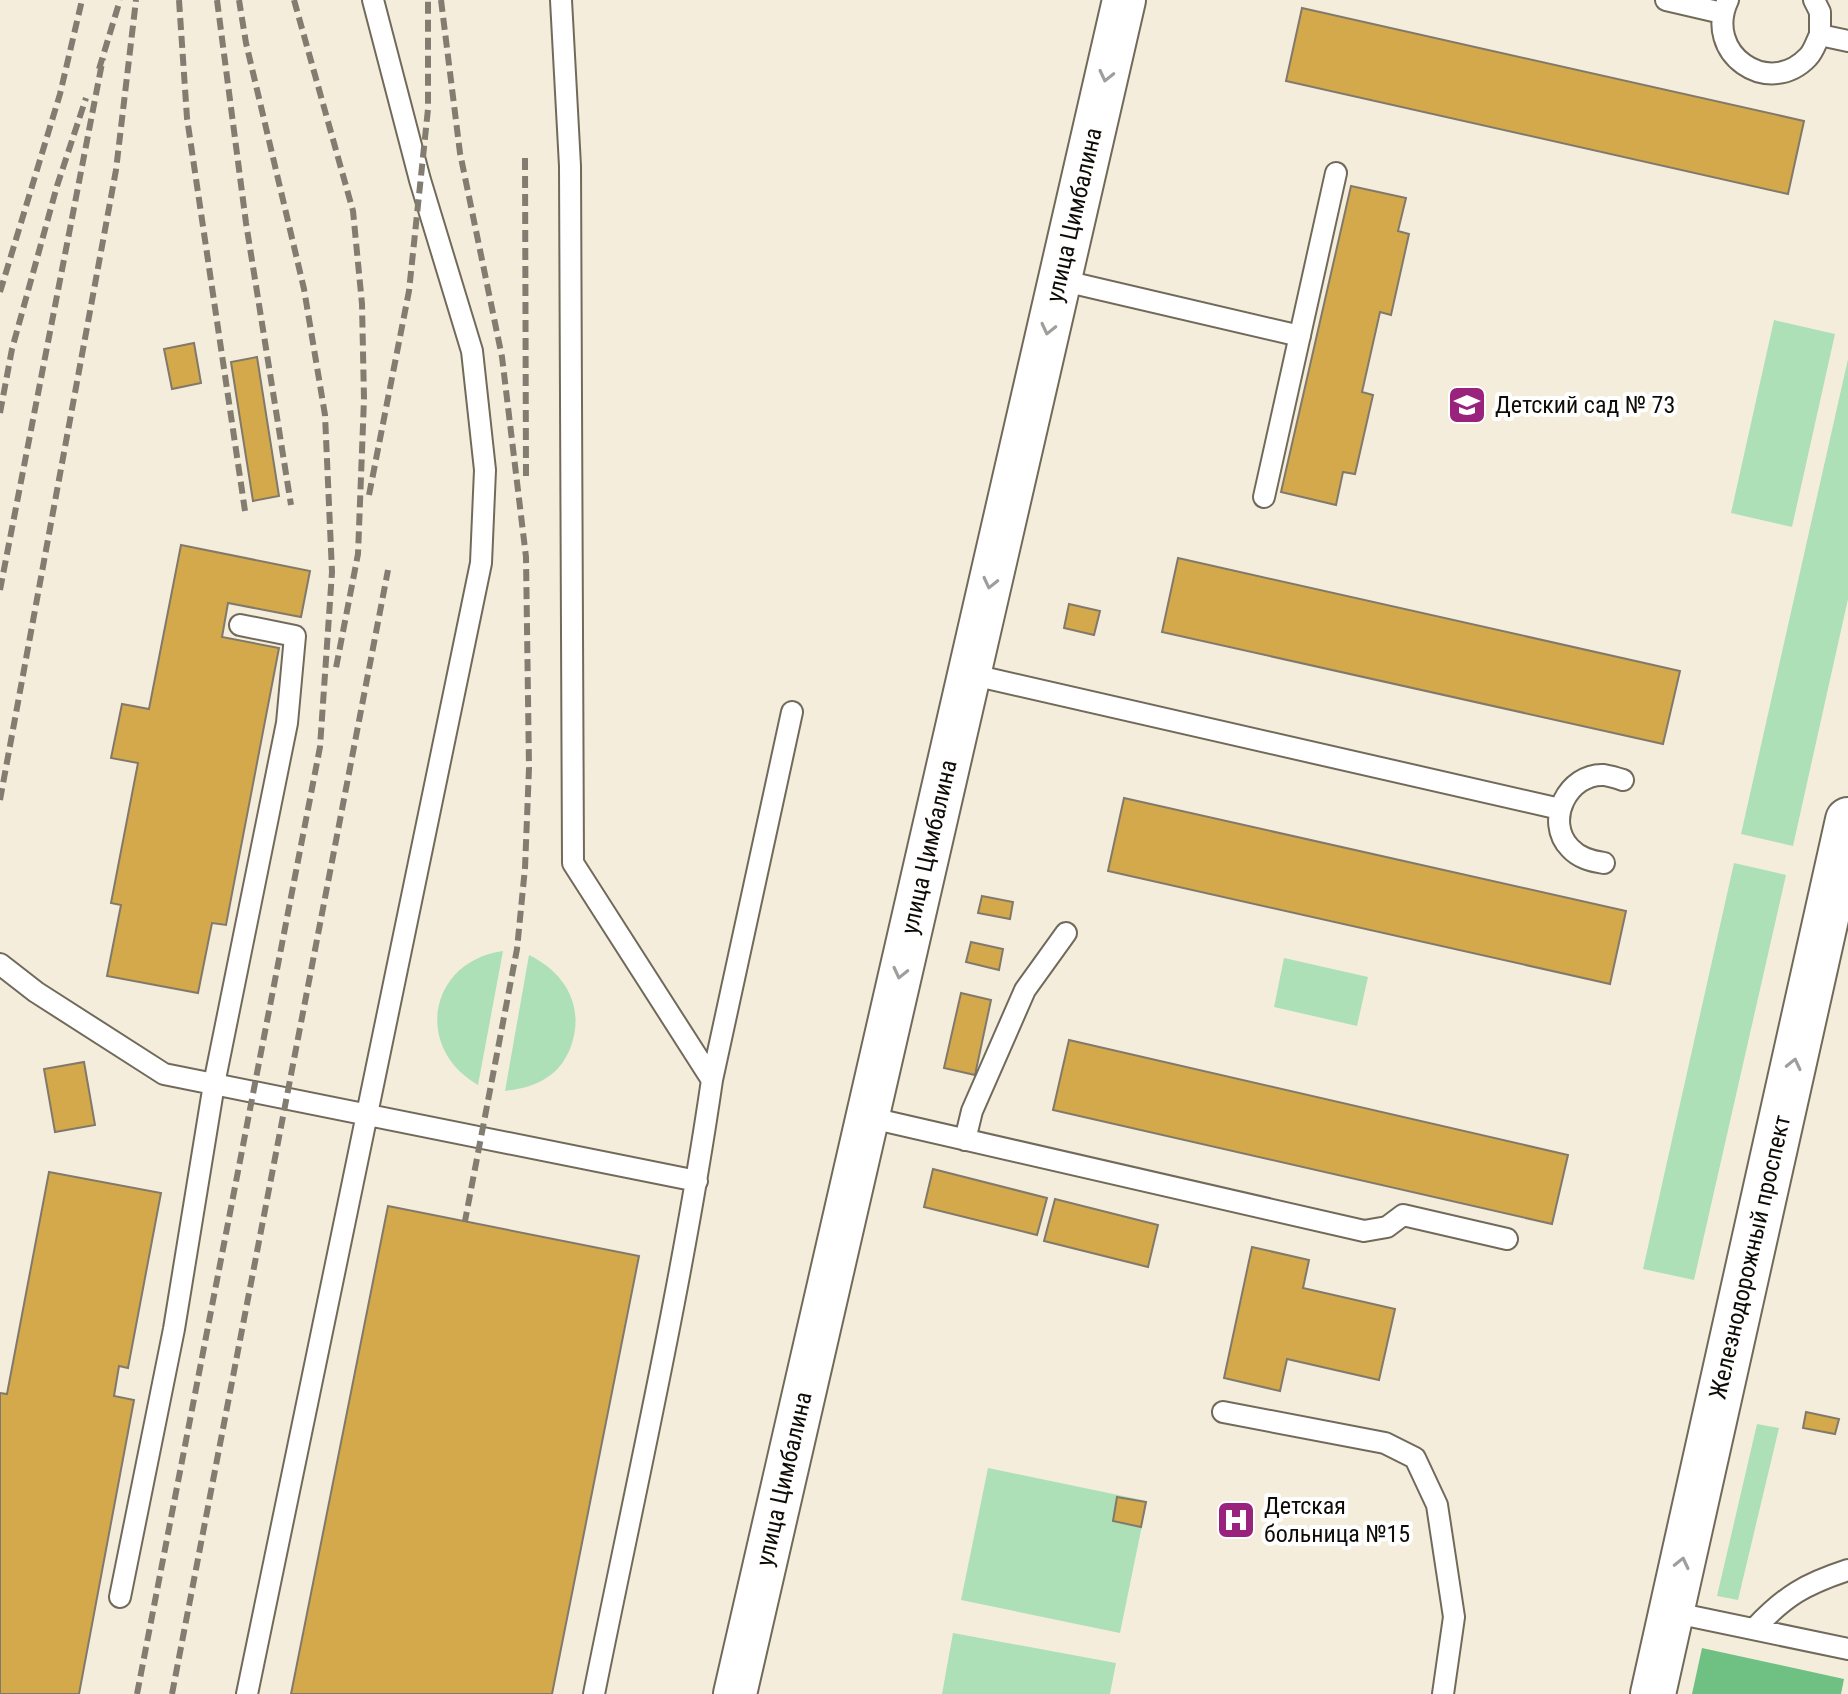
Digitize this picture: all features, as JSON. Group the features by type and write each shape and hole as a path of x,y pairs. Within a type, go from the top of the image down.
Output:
{"street":[{"name":"улица Цимбалина","path":"735,1694 1124,0"},
{"name":"Железнодорожный проспект","path":"1653,1694 1848,820"}],"lane":[{"path":"247,1694 481,563 485,470 472,351 420,180 373,0"},
{"path":"561,0 570,166 573,863 712,1080"},
{"path":"1666,0 1725,6 1722,35 1732,56 1750,69 1772,74 1793,69 1810,55 1820,35 1820,12 1814,0"},
{"path":"1820,35 1848,41"},
{"path":"1264,497 1336,173"},
{"path":"1060,280 1300,336"},
{"path":"120,1597 174,1329 214,1084 287,723 295,636 240,625"},
{"path":"969,674 1560,809"},
{"path":"594,1694 697,1181 712,1080 792,712"},
{"path":"1604,863 1584,859 1568,847 1560,829 1560,809 1568,791 1584,779 1603,775 1623,780"},
{"path":"965,1140 972,1111 1025,990 1066,933"},
{"path":"0,964 36,992 164,1074 697,1181"},
{"path":"867,1117 1364,1231 1387,1227 1403,1215 1507,1239"},
{"path":"1223,1412 1385,1443 1415,1458 1437,1505 1454,1617 1443,1694"},
{"path":"1754,1629 1782,1601 1815,1581 1848,1570"},
{"path":"1671,1612 1848,1649"}],"green space":[{"path":"1774,320 1835,334 1792,527 1731,513"},
{"path":"1848,359 1848,599 1793,846 1741,834"},
{"path":"1734,863 1786,875 1694,1280 1643,1269"},
{"path":"503,951 478,1085 457,1069 444,1050 438,1029 438,1008 445,988 459,971 478,958"},
{"path":"529,955 553,972 569,993 576,1020 574,1034 567,1056 552,1074 530,1086 505,1091"},
{"path":"1284,958 1368,977 1357,1026 1274,1007"},
{"path":"1757,1424 1779,1428 1738,1600 1717,1596"},
{"path":"988,1468 1147,1501 1120,1633 961,1600"},
{"path":"953,1633 1116,1663 1110,1694 942,1694"},
{"path":"1702,1648 1844,1679 1841,1694 1692,1694"}],"building":[{"path":"1302,8 1804,121 1788,194 1286,81"},
{"path":"1351,186 1406,198 1398,231 1409,234 1391,315 1380,312 1362,392 1373,395 1355,474 1343,472 1336,505 1281,492"},
{"path":"194,343 201,383 172,389 164,349"},
{"path":"257,357 279,496 253,501 231,362"},
{"path":"181,545 310,571 301,617 228,603 222,637 279,648 226,925 212,923 198,993 107,976 121,905 111,903 138,763 111,758 122,704 149,709"},
{"path":"1178,558 1680,671 1663,744 1162,632"},
{"path":"1069,604 1100,611 1094,635 1064,628"},
{"path":"1124,798 1626,911 1610,984 1108,871"},
{"path":"982,896 1013,902 1010,919 978,913"},
{"path":"971,942 1003,949 999,970 966,962"},
{"path":"961,993 991,1000 975,1075 944,1068"},
{"path":"1069,1040 1568,1155 1552,1224 1053,1110"},
{"path":"84,1062 95,1125 55,1132 44,1069"},
{"path":"933,1169 1047,1198 1037,1235 924,1207"},
{"path":"49,1172 161,1193 128,1368 119,1366 114,1396 134,1400 79,1694 0,1694 0,1393 7,1394"},
{"path":"1055,1199 1158,1225 1148,1267 1044,1241"},
{"path":"388,1206 639,1256 552,1694 291,1694"},
{"path":"1252,1247 1309,1260 1303,1288 1395,1309 1379,1380 1287,1359 1280,1391 1224,1378"},
{"path":"1806,1412 1839,1419 1835,1434 1803,1428"},
{"path":"1117,1497 1146,1502 1141,1527 1113,1521"}],"railway":[{"path":"0,292 60,94 82,0"},
{"path":"99,69 120,0"},
{"path":"0,800 116,170 136,0"},
{"path":"179,0 187,118 245,511"},
{"path":"217,0 246,223 291,505"},
{"path":"137,1694 320,747 332,572 325,415 304,289 246,43 239,0"},
{"path":"294,0 353,211 362,304 364,399 358,554 335,673"},
{"path":"369,495 409,291 428,109 428,0"},
{"path":"441,0 460,153 502,357 526,557 529,768 525,868 517,949 465,1221"},
{"path":"0,590 103,58"},
{"path":"0,413 12,349 57,186 86,98"},
{"path":"525,158 526,477"},
{"path":"172,1694 388,570"}],"place":[{"name":"Детский сад № 73","path":"1467,405"},
{"name":"Детская больница №15","path":"1236,1520"}]}
